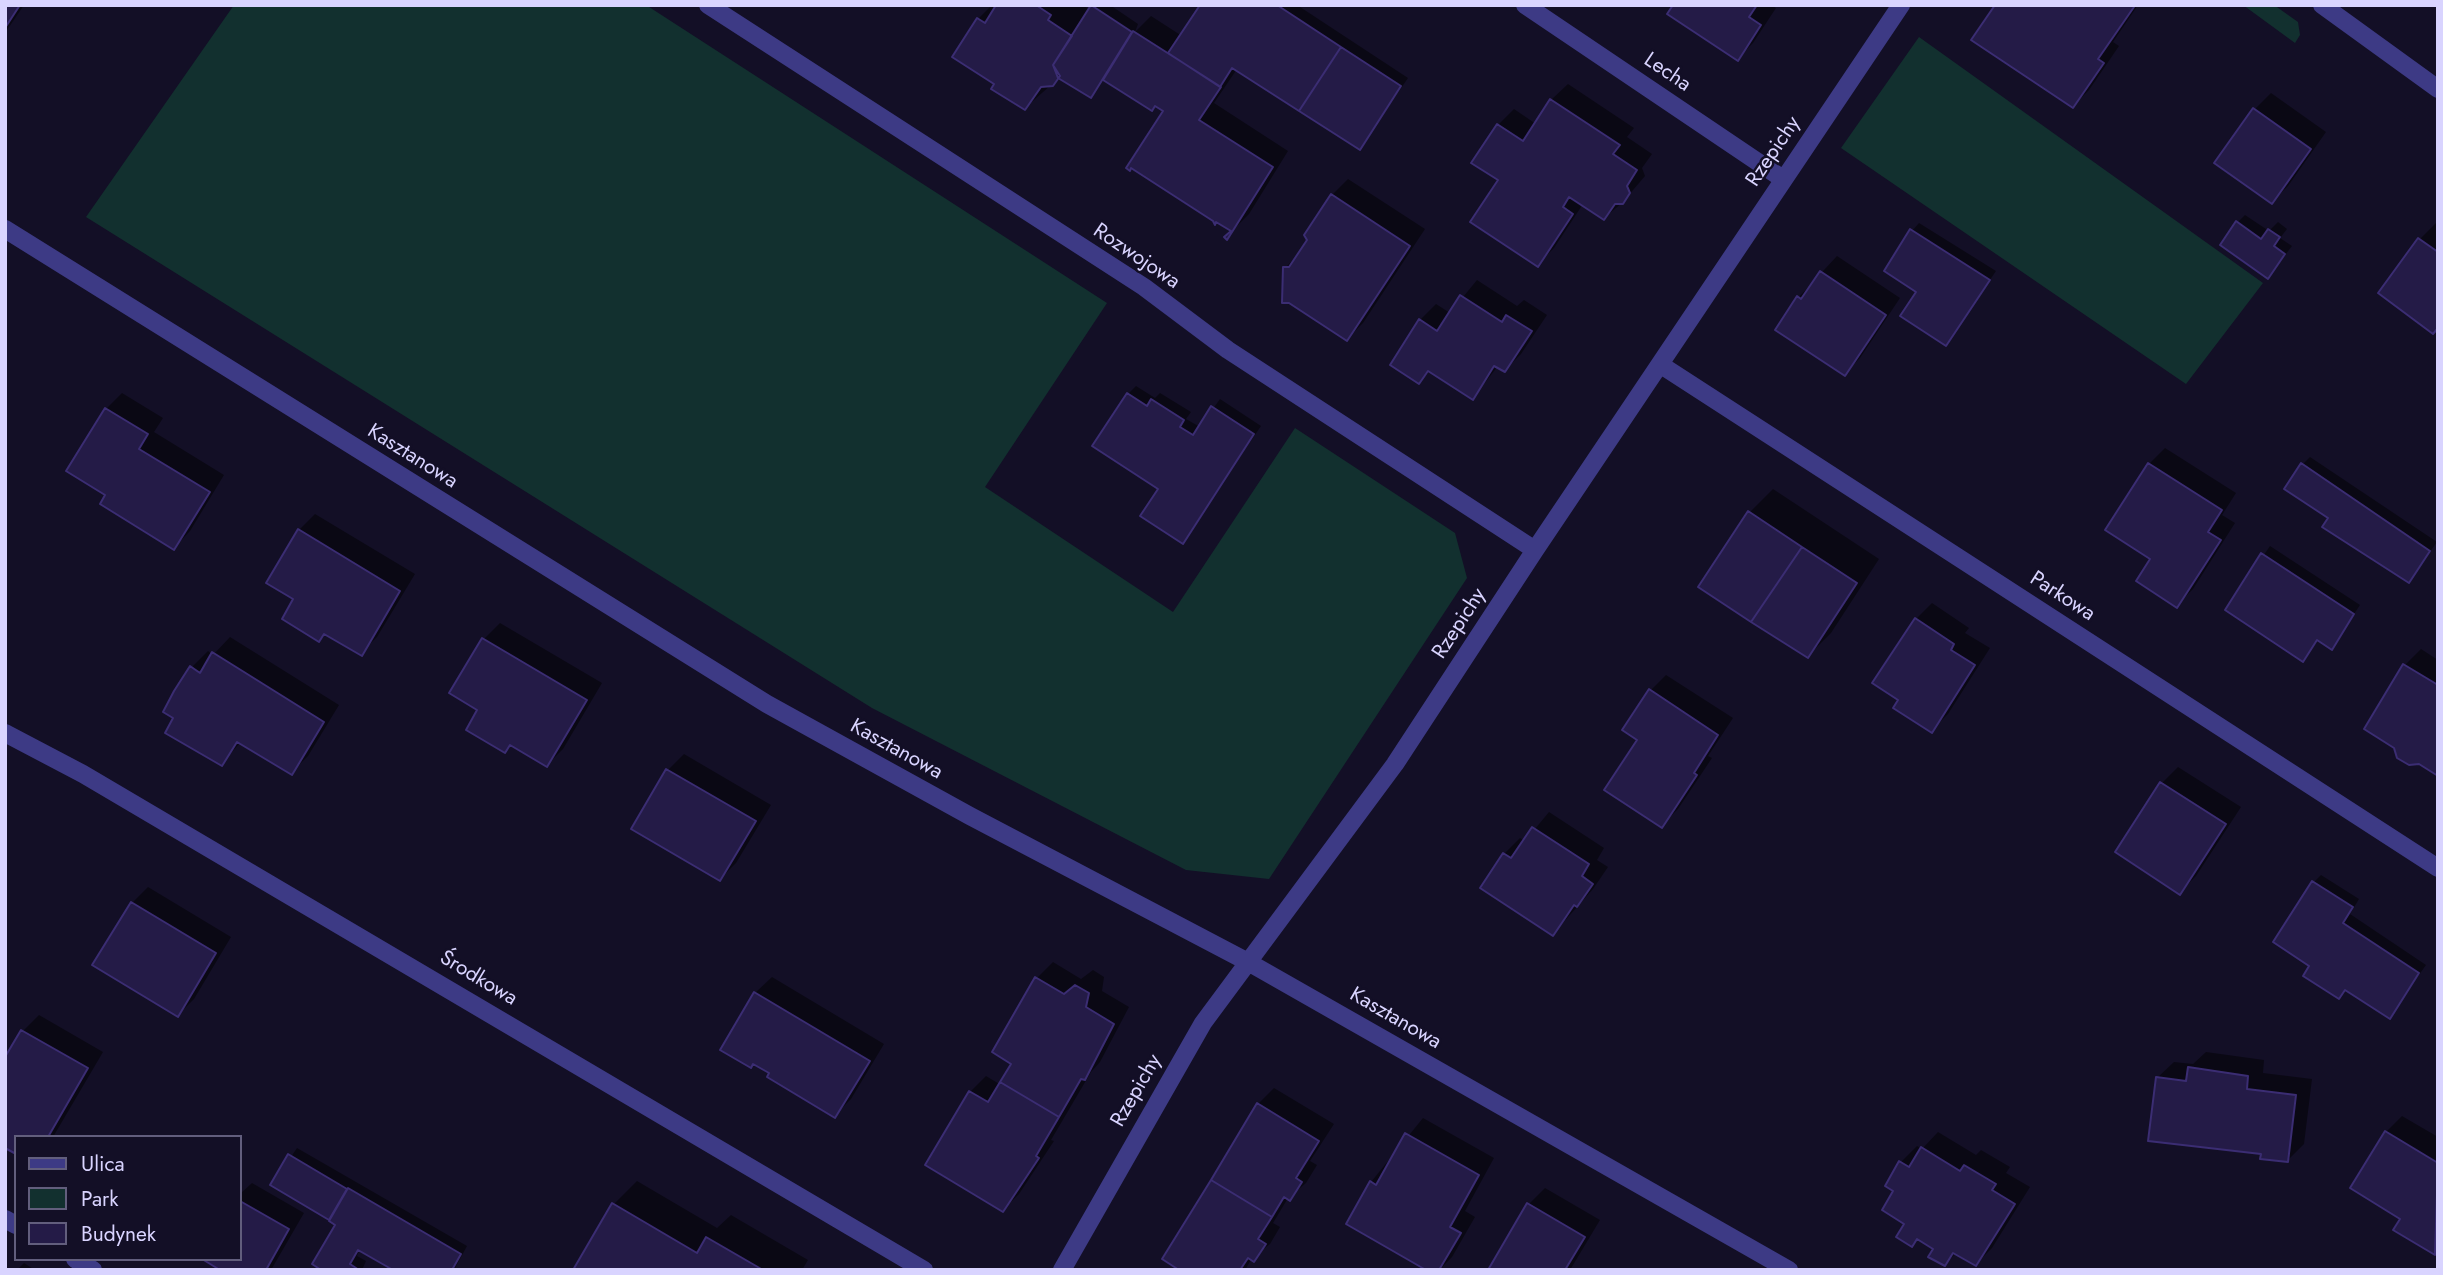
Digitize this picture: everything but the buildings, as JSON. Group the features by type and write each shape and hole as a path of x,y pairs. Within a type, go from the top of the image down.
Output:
{"street":[{"name":"Rozwojowa","path":"708,5 1144,287 1228,350 1535,550"},
{"name":"Lecha","path":"1525,5 1783,179"},
{"name":"Rzepichy","path":"1062,1270 1190,1044 1395,764 1535,550 1901,5"},
{"path":"2322,5 2438,89"},
{"name":"Kasztanowa","path":"5,229 767,705 970,816 1248,962 1789,1270"},
{"name":"Parkowa","path":"1661,365 2438,868"},
{"name":"Środkowa","path":"5,733 95,781 924,1270"}],"green space":[{"path":"234,5 646,5 1107,303 985,487 1173,612 1295,428 1455,533 1467,578 1269,879 1186,870 872,708 86,217"},
{"path":"2243,5 2274,5 2298,22 2300,35 2295,43"},
{"path":"1919,37 2263,283 2186,384 1841,148"}]}
